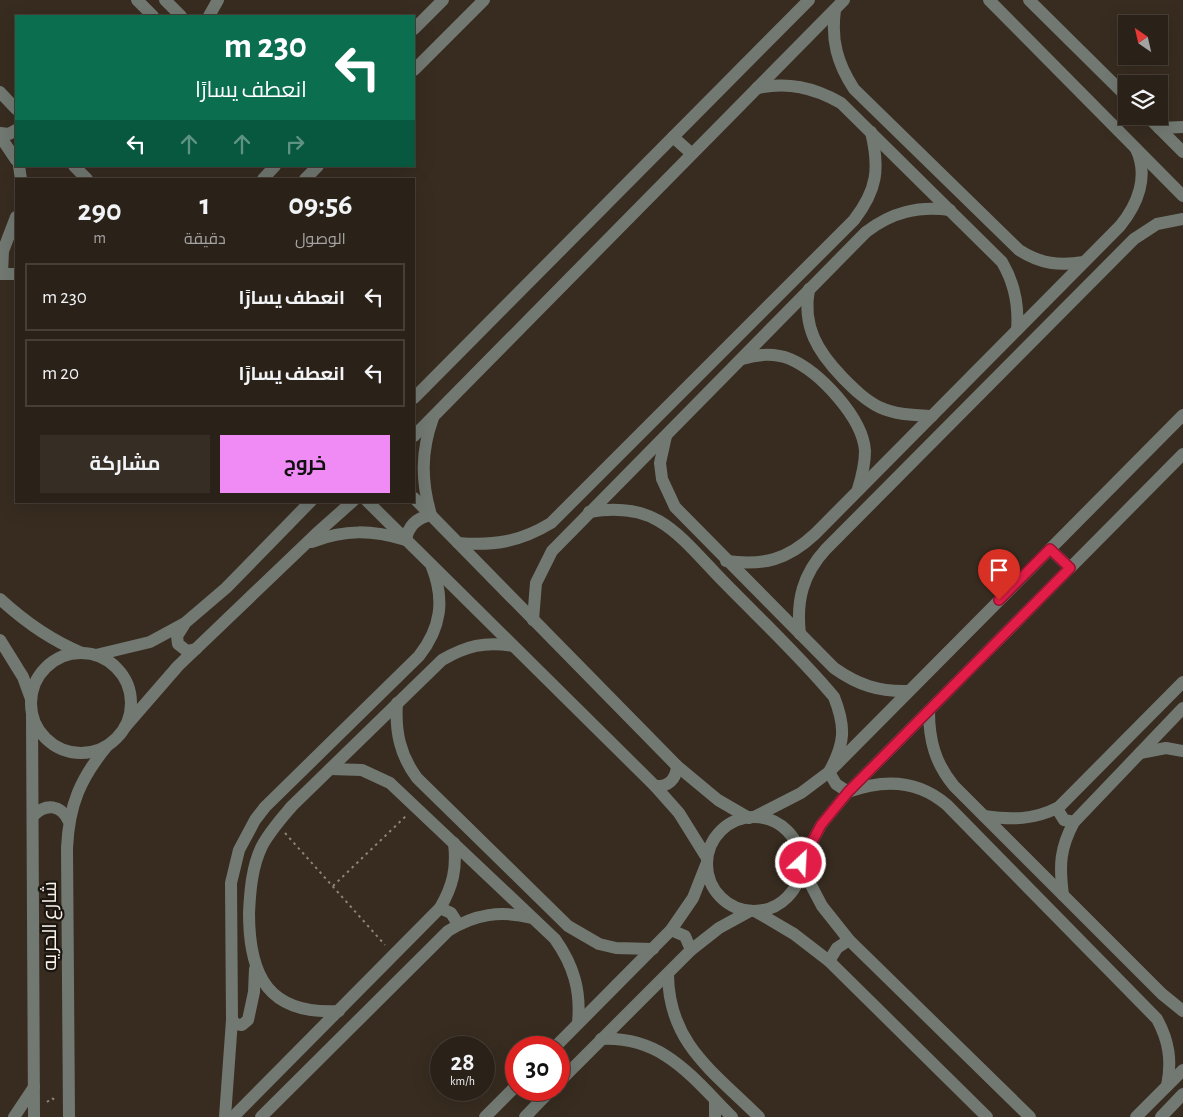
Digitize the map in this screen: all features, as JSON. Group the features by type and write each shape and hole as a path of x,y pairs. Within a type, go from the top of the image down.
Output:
{"street":[{"path":"137,0 152,15"},
{"path":"165,0 180,15"},
{"path":"209,15 218,0"},
{"path":"415,28 443,0"},
{"path":"415,69 484,0"},
{"path":"415,397 809,0"},
{"path":"415,435 435,412 844,0"},
{"path":"1029,0 1118,88"},
{"path":"992,1 1183,196"},
{"path":"834,10 834,43 841,67 854,89 1006,238 1033,259 1050,264 1067,265 1084,262"},
{"path":"757,88 774,85 809,88 841,103 1002,262 1014,288 1018,316 1017,330"},
{"path":"841,103 844,94 854,89"},
{"path":"0,92 15,107"},
{"path":"1156,125 1183,152"},
{"path":"1159,128 1183,128"},
{"path":"0,134 9,134 15,131"},
{"path":"458,543 497,544 516,540 534,533 551,522 854,220 865,205 873,188 876,152 871,132"},
{"path":"0,134 15,158"},
{"path":"673,137 691,153"},
{"path":"726,561 746,564 784,557 801,547 857,492 1120,226 1132,208 1140,189 1141,160 1136,149"},
{"path":"75,167 86,178"},
{"path":"264,178 274,167"},
{"path":"306,178 317,167"},
{"path":"533,620 534,592 542,566 564,537 866,232 896,214 932,208 950,210"},
{"path":"800,634 797,615 799,596 805,578 814,562 1134,239 1157,224 1183,219"},
{"path":"15,220 2,259 1,274 15,274"},
{"path":"854,220 861,222 866,232"},
{"path":"1120,226 1128,228 1134,239"},
{"path":"992,251 1001,247 1006,238"},
{"path":"809,289 806,304 812,338 820,352 864,398 879,407 895,412 932,416"},
{"path":"805,368 812,355 820,352"},
{"path":"740,360 756,355 773,355 790,359 805,368 836,396 850,413 860,431 865,450 863,471 857,492"},
{"path":"850,413 858,409 864,398"},
{"path":"431,515 424,494 422,473 424,452 435,412"},
{"path":"566,1036 672,930 693,898 717,835 732,824 801,793 829,772 1183,415"},
{"path":"668,432 661,455 662,479 675,507 699,534 834,668 850,680 869,688 889,692 909,690"},
{"path":"570,1071 691,950 719,928 752,911 778,905 787,898 795,889 801,864 821,825 848,792 1183,454"},
{"path":"415,499 677,766 718,800 751,817 771,821 787,830 800,851 801,864 822,906 850,940 1030,1117"},
{"path":"96,655 150,642 185,623 226,588 310,503"},
{"path":"0,640 23,677 31,699 32,714 45,738 67,751 81,753 107,746 196,649 305,544 351,503"},
{"path":"369,503 679,812 707,860 708,874 718,895 733,906 752,911 794,934 829,961 987,1117"},
{"path":"589,512 625,509 659,521 687,546 821,681 834,697 842,715 843,735 839,754 829,772"},
{"path":"406,540 407,533 416,520 431,515"},
{"path":"551,522 553,531 564,537"},
{"path":"305,544 343,532 364,531 406,540"},
{"path":"687,546 691,538 699,534"},
{"path":"801,547 803,558 814,562"},
{"path":"1050,549 1070,568"},
{"path":"225,1117 232,1020 231,883 234,866 246,834 277,794 408,667 429,644 436,629 440,606 438,582 432,567"},
{"path":"0,599 35,629 58,643 82,653 96,655 110,662 120,672 128,684 131,698 130,713 125,727"},
{"path":"185,623 177,636 178,644 183,650 196,649"},
{"path":"232,1020 236,1024 242,1025 248,1020 254,992 255,967 249,926 252,884 262,847 277,824 330,769 442,660 458,651 476,645 494,643 513,646"},
{"path":"429,644 438,650 442,660"},
{"path":"31,699 35,684 42,672 60,658 82,653"},
{"path":"821,681 832,676 834,668"},
{"path":"984,816 1018,820 1032,818 1059,807 1183,682"},
{"path":"397,703 396,727 401,751 417,778 568,926 599,944 616,948 653,949"},
{"path":"1062,895 1060,863 1067,835 1074,822 1137,753 1183,708"},
{"path":"928,710 931,745 937,761 954,786 1062,895 1178,1007 1157,1019"},
{"name":"شارع الحريه","path":"32,714 34,1117"},
{"name":"شارع الحريه","path":"69,1117 66,848 68,820 80,784 88,769 107,746"},
{"path":"1137,753 1166,748 1183,752"},
{"path":"655,786 666,785 671,782 677,766"},
{"path":"330,769 346,768 369,773 390,783 403,792 535,919 566,954 575,979 579,1005 578,1023"},
{"path":"829,772 836,784 848,792"},
{"path":"403,792 405,785 417,778"},
{"path":"848,792 880,782 898,782 914,786 940,799 1157,1019 1168,1044 1170,1072 1167,1086"},
{"path":"940,799 942,789 947,786 954,786"},
{"path":"1059,807 1061,816 1069,822 1074,822"},
{"path":"34,815 44,808 56,808 66,814 68,820"},
{"path":"233,1117 440,908 449,894 454,877 456,860 454,842"},
{"path":"440,908 452,913 458,924"},
{"path":"261,1117 439,939 458,924 476,917 496,913 516,914 535,919"},
{"path":"555,940 566,934 568,926"},
{"path":"672,930 685,936 691,950"},
{"path":"829,961 837,948 850,940"},
{"path":"255,967 263,982 289,1004 305,1010 339,1011"},
{"path":"668,975 670,1007 682,1037 759,1117"},
{"path":"601,1039 634,1040 650,1046 671,1058 732,1117"},
{"path":"1136,1117 1183,1070"},
{"path":"703,1088 706,1078 716,1074"},
{"path":"14,1117 34,1087"},
{"path":"1161,1117 1183,1094"},
{"path":"485,1117 505,1097"},
{"path":"525,1117 540,1101"},
{"path":"715,1101 715,1117"}],"path":[{"path":"333,886 416,806"},
{"path":"277,824 395,955"},
{"path":"47,1104 52,1098 58,1104"}],"route":[{"path":"801,863 821,825 848,792 1070,568 1050,549 999,600"}]}
